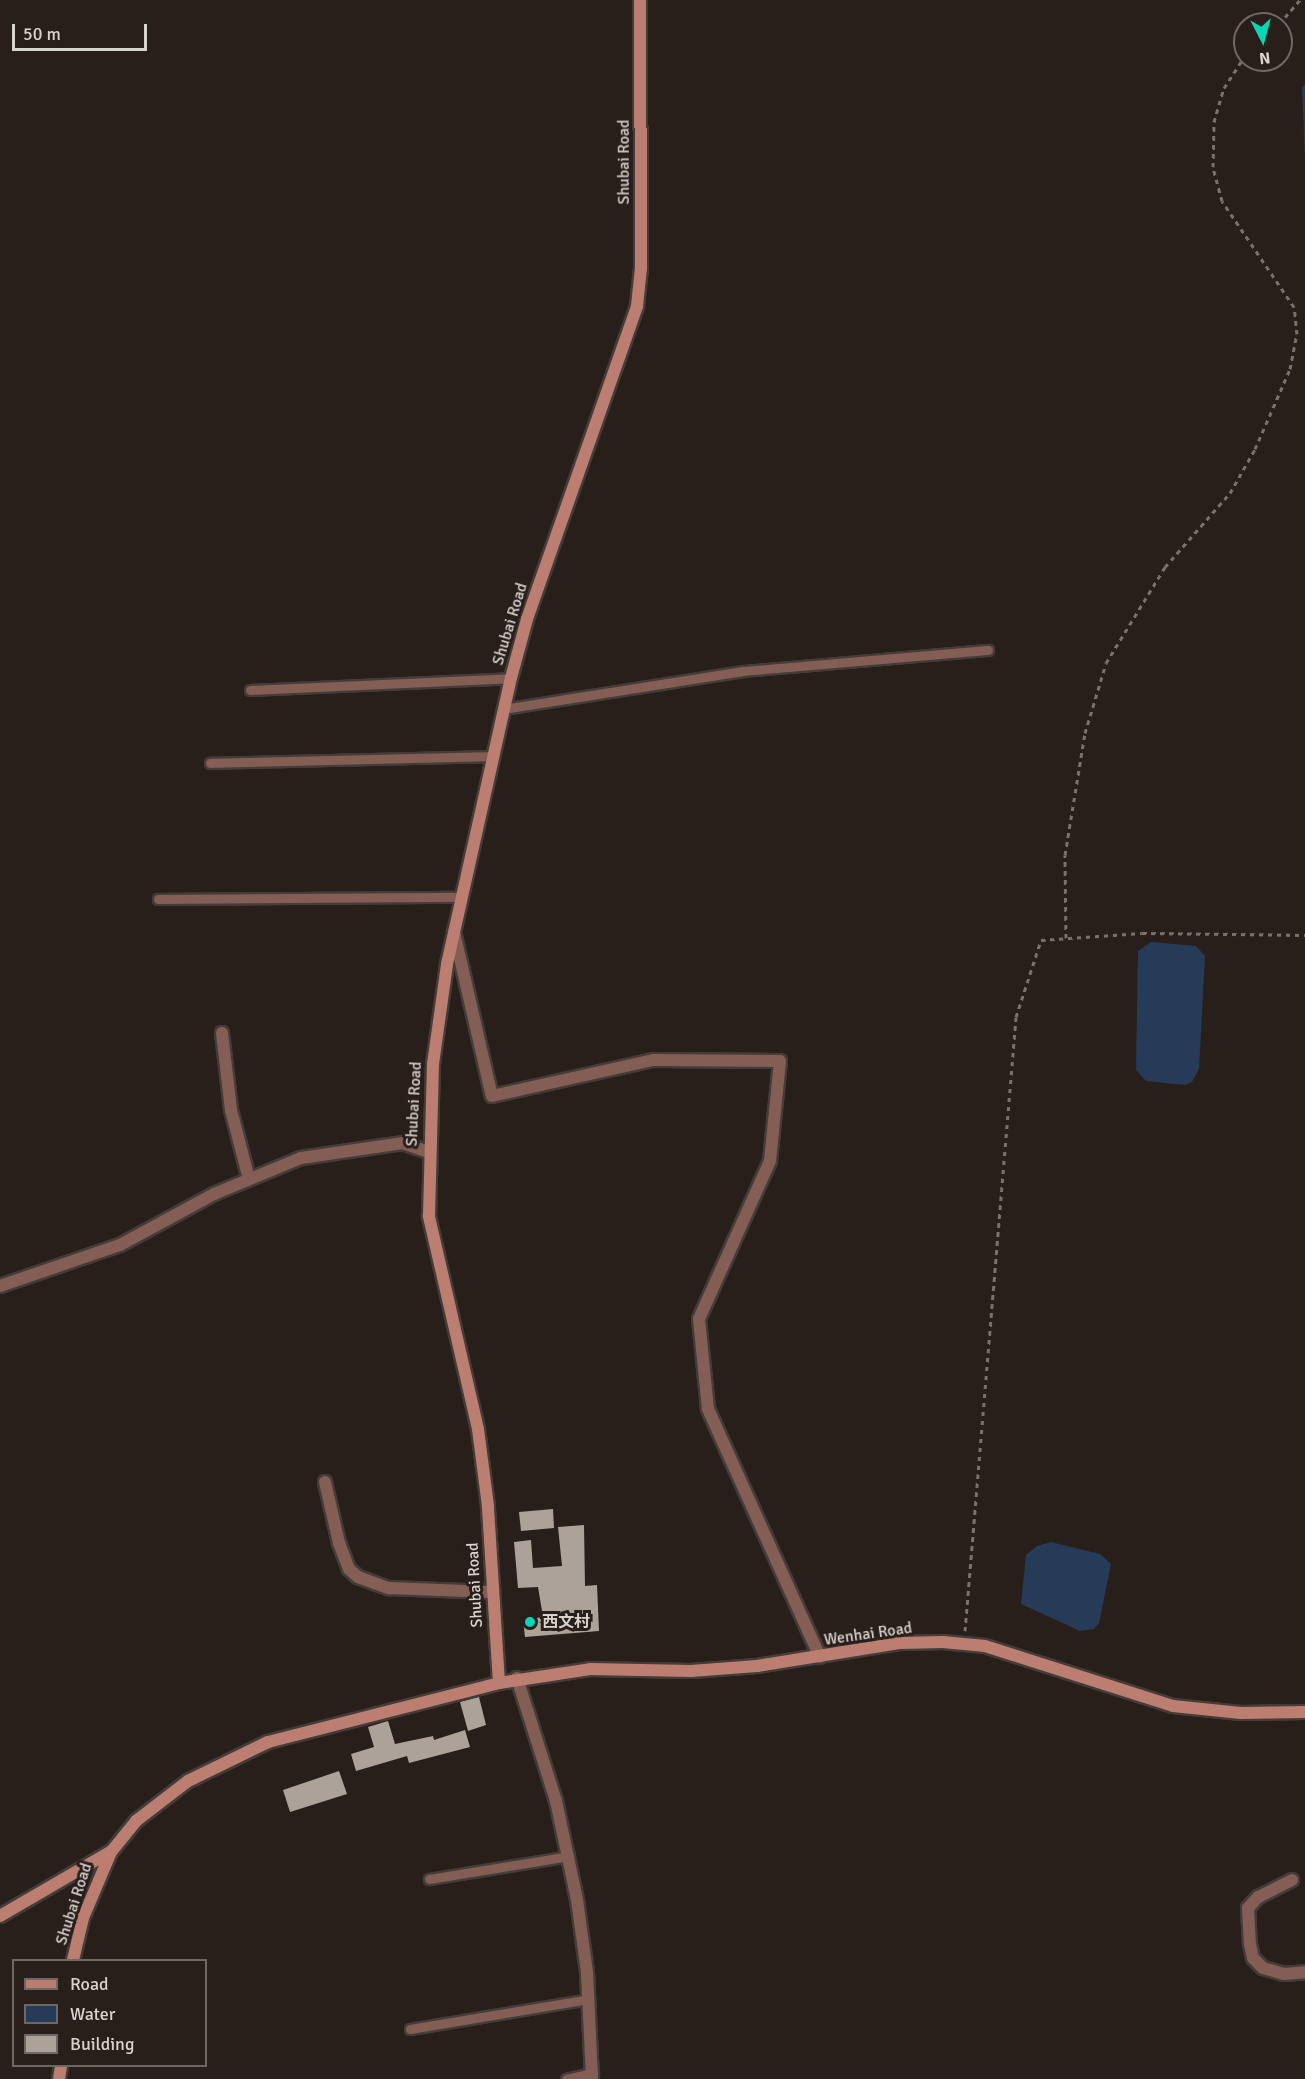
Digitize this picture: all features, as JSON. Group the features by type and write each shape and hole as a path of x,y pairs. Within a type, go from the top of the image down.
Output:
{"main road":[{"name":"Shubai Road","path":"73,1959 83,1918 111,1852 136,1821 166,1796 239,1754 299,1733 499,1683 490,1592 488,1506 478,1429 432,1243 428,1152 433,1064 454,932 502,710 527,619 637,306 641,268 640,0"},
{"name":"Wenhai Road","path":"499,1683 517,1678 590,1669 691,1671 757,1666 899,1643 964,1644 985,1646 1173,1706 1241,1713 1305,1712"},
{"path":"0,1916 111,1852"}],"street":[{"path":"454,932 492,1096 653,1060 780,1061 770,1161 699,1319 708,1409 820,1657"},
{"path":"222,1033 231,1110 249,1179"},
{"path":"0,1287 120,1245 214,1194 301,1158 368,1146 402,1143 428,1152"},
{"path":"325,1482 339,1543 349,1569 358,1577 389,1588 490,1592"},
{"path":"517,1678 556,1801 569,1856 589,1998 592,2076"},
{"path":"1292,1880 1258,1897 1248,1908 1250,1944 1253,1958 1263,1968 1284,1974 1305,1972"}],"lane":[{"path":"502,710 743,671 988,650"},
{"path":"250,690 511,678"},
{"path":"210,763 491,756"},
{"path":"158,899 461,897"},
{"path":"429,1879 569,1856"},
{"path":"410,2030 589,1998"},
{"path":"566,2079 592,2076"}],"path":[{"path":"1290,12 1300,0"},
{"path":"1066,938 1065,855 1085,733 1106,663 1165,567 1230,493 1255,449 1290,369 1297,334 1294,307 1222,201 1214,167 1214,122 1224,88 1234,72"},
{"path":"964,1644 1016,1017 1041,940 1143,933 1305,935"}],"water":[{"path":"1305,84 1305,160 1302,88"},
{"path":"1151,942 1196,946 1205,956 1199,1069 1192,1082 1185,1085 1146,1081 1136,1070 1138,951"},
{"path":"1051,1542 1100,1554 1111,1564 1099,1623 1094,1629 1080,1631 1021,1604 1026,1555 1037,1546"}],"building":[{"path":"553,1509 554,1528 521,1531 519,1512"},
{"path":"584,1525 585,1586 597,1585 599,1631 525,1637 523,1620 543,1617 538,1587 518,1588 514,1542 531,1540 533,1568 562,1566 558,1527"},
{"path":"479,1697 486,1725 468,1731 460,1702"},
{"path":"388,1721 395,1744 433,1736 434,1740 465,1730 470,1747 409,1763 407,1756 356,1771 351,1754 374,1747 368,1727"},
{"path":"339,1771 347,1794 290,1812 283,1790"}],"place":[{"name":"西文村","path":"530,1622"}]}
